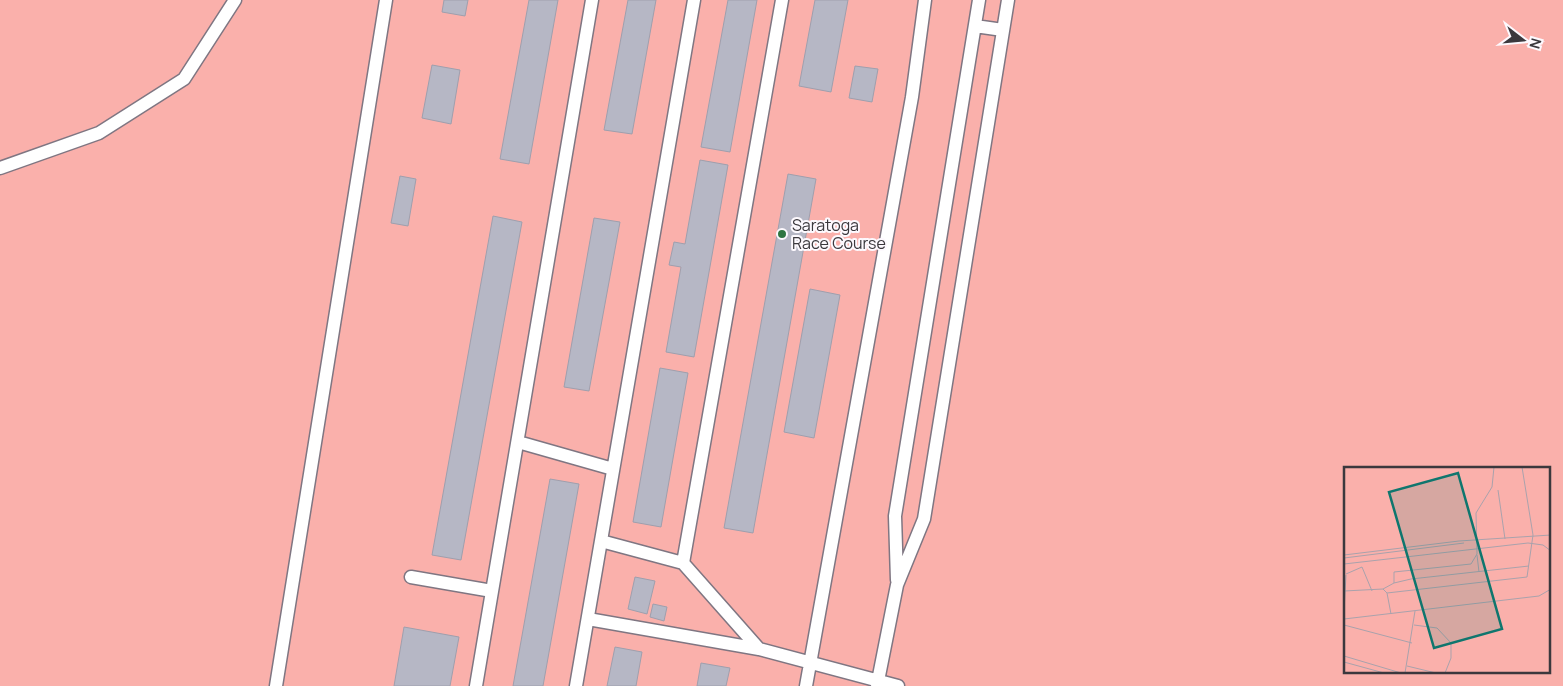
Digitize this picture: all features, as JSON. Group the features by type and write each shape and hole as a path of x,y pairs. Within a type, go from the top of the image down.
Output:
{"lane":[{"path":"0,168 99,133 184,79 235,0"},
{"path":"276,686 386,0"},
{"path":"476,686 592,0"},
{"path":"576,686 694,0"},
{"path":"683,563 782,0"},
{"path":"806,686 912,98 925,0"},
{"path":"897,585 895,516 980,0"},
{"path":"878,684 897,585 924,519 1008,0"},
{"path":"975,26 1003,30"},
{"path":"518,442 613,469"},
{"path":"601,541 683,563 759,649"},
{"path":"411,577 492,591"},
{"path":"588,619 759,649 878,684 898,686"}],"shaded area":[{"name":"Saratoga Race Course","path":"0,0 1563,0 1563,686 0,686"}],"building":[{"path":"444,0 468,0 465,16 442,12"},
{"path":"529,0 558,0 529,164 500,159"},
{"path":"628,0 656,0 632,134 604,130"},
{"path":"728,0 757,0 730,152 701,147"},
{"path":"815,0 848,0 831,92 799,86"},
{"path":"432,65 460,70 451,124 422,118"},
{"path":"855,66 878,69 872,102 849,98"},
{"path":"700,160 728,165 694,357 666,352 681,267 669,265 674,242 685,244"},
{"path":"788,174 816,179 753,533 724,528"},
{"path":"400,176 416,179 408,226 391,223"},
{"path":"493,216 522,222 461,560 432,555"},
{"path":"594,218 620,222 589,391 564,387"},
{"path":"810,289 840,295 814,438 784,432"},
{"path":"660,368 688,373 661,527 633,522"},
{"path":"550,479 579,484 543,686 513,686"},
{"path":"635,577 655,581 647,614 628,609"},
{"path":"653,604 667,607 664,621 650,617"},
{"path":"404,627 459,637 450,686 394,686"},
{"path":"615,647 642,652 636,686 607,686"},
{"path":"701,663 730,668 726,686 697,686"}],"place":[{"name":"Saratoga Race Course","path":"782,234"}]}
